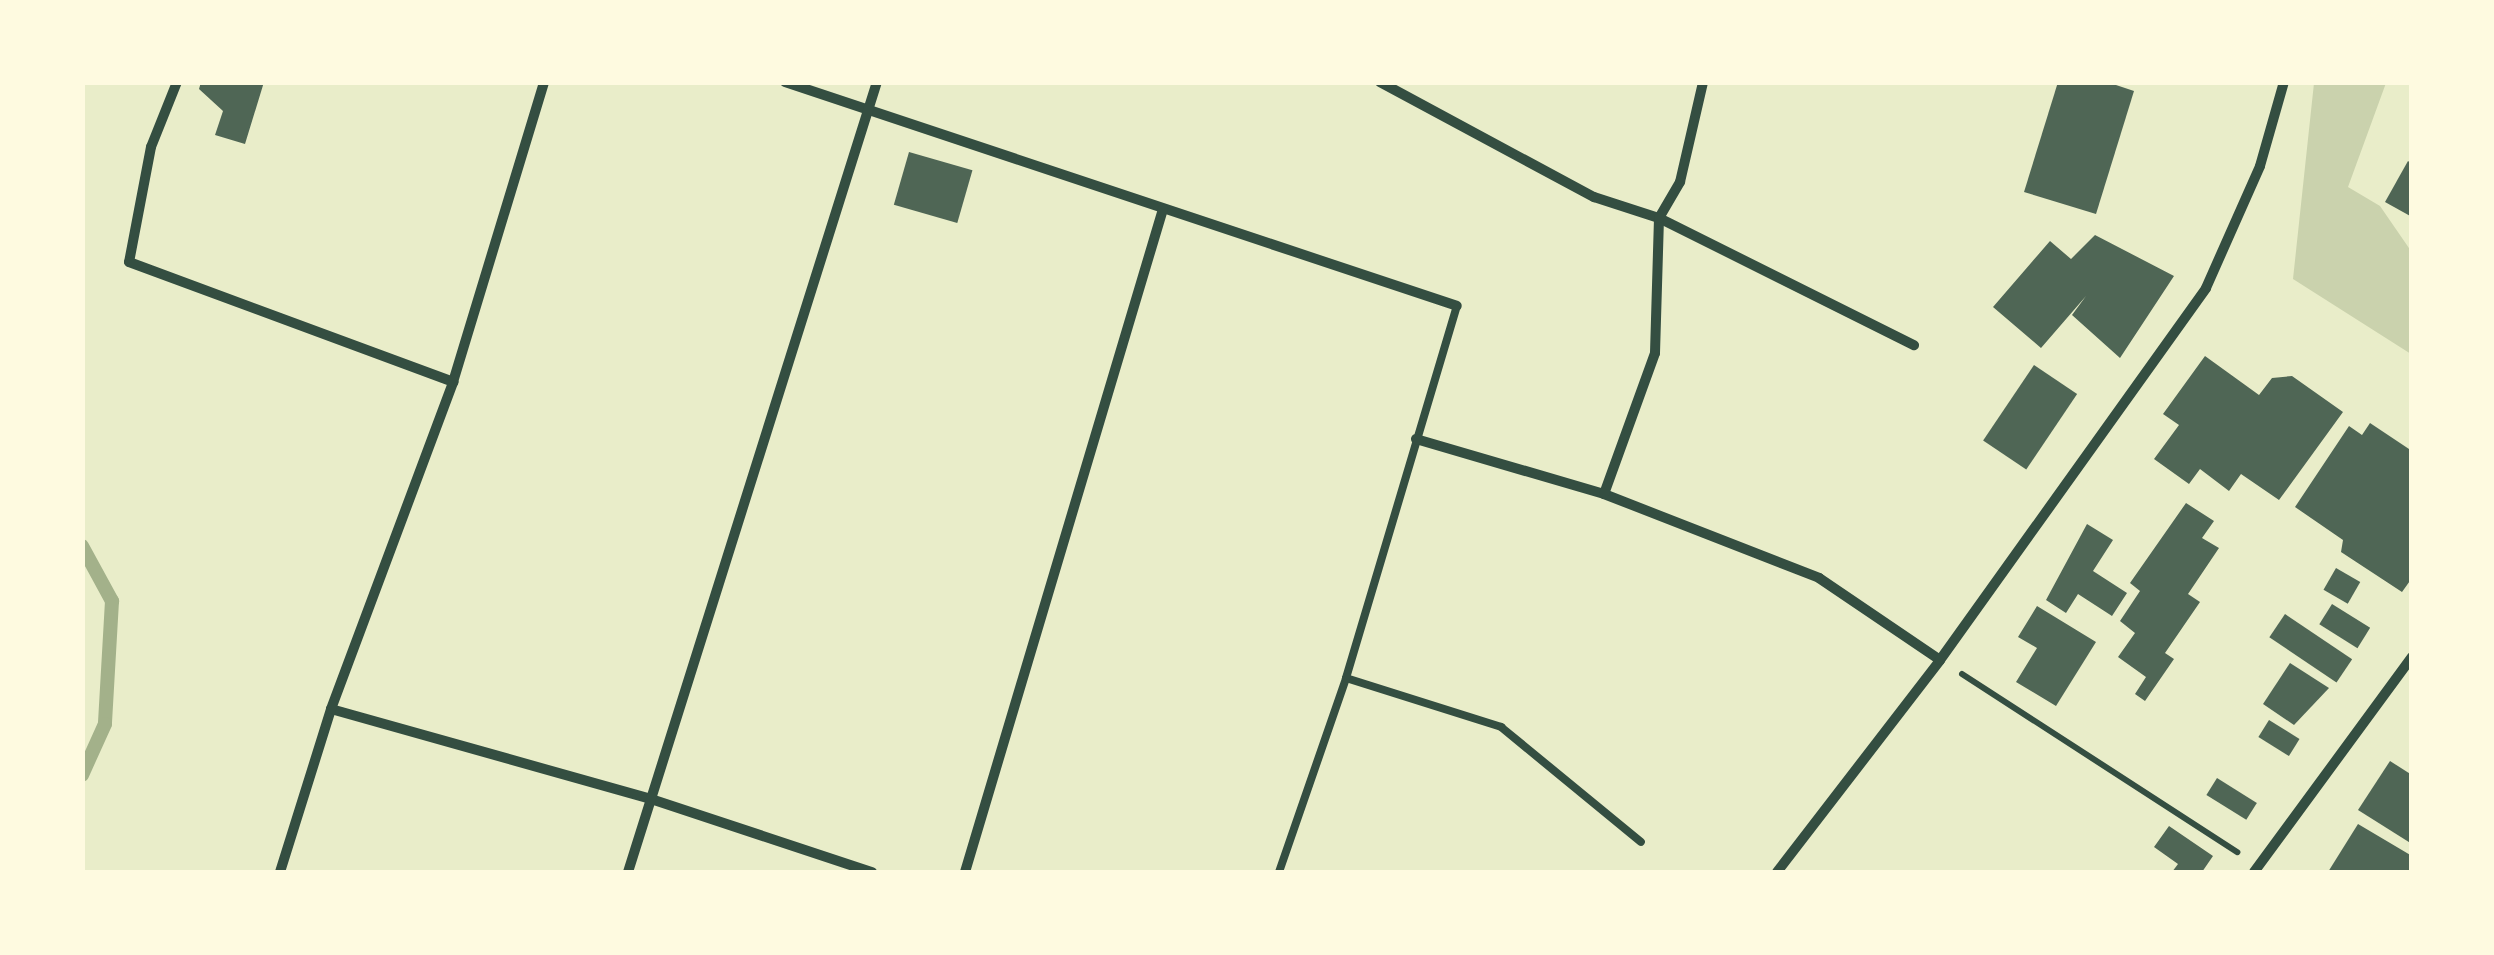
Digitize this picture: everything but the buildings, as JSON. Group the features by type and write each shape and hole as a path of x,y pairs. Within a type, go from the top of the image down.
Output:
{"street":[{"path":"178,82 151,146 129,262 453,382"},
{"path":"280,872 331,709 453,382 544,82"},
{"path":"784,82 1457,306"},
{"path":"628,872 877,82"},
{"path":"1380,82 1594,196 1659,218 1914,345"},
{"path":"1604,494 1654,352 1659,218 1680,182 1702,82"},
{"path":"1777,872 1940,660 2206,288 2260,166 2284,82"},
{"path":"964,872 1163,208"},
{"path":"1416,439 1604,494 1819,578 1940,660"},
{"path":"2260,870 2412,657"},
{"path":"331,709 651,799 872,872"}],"lane":[{"path":"1279,872 1346,678 1457,306"},
{"path":"1346,678 1501,726 1641,842"}],"path":[{"path":"1940,660 2260,870"}],"green space":[{"path":"2314,83 2386,83 2348,187 2380,206 2411,251 2411,354 2293,279"}],"waterway":[{"path":"82,546 112,601 105,724 82,775"}]}
